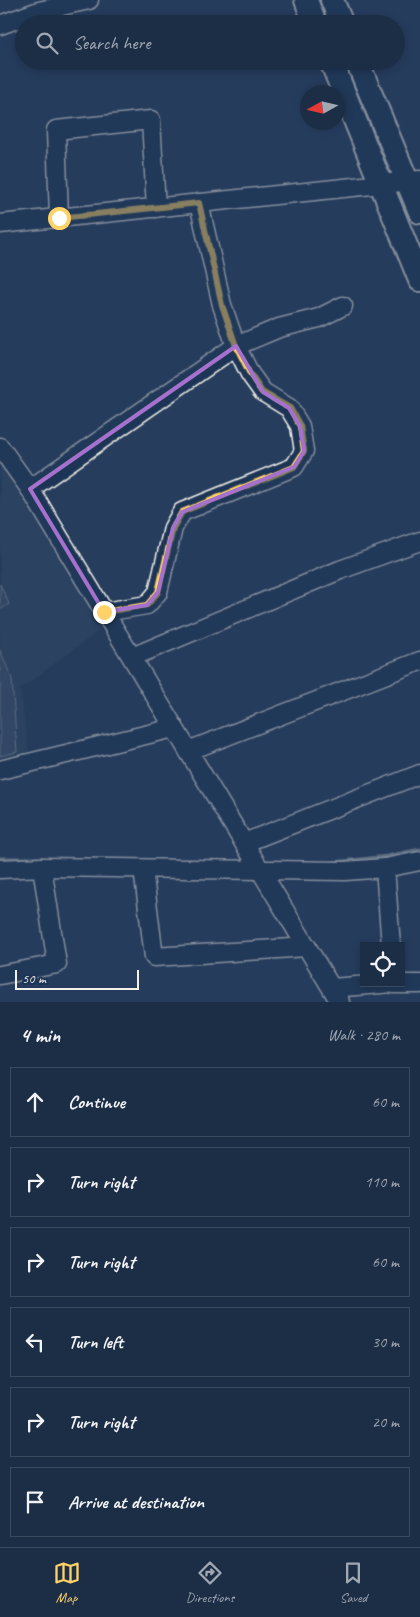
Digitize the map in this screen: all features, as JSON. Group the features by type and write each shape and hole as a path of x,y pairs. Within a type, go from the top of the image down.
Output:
{"main road":[{"path":"306,0 312,15"},
{"path":"332,0 338,15"},
{"path":"334,70 420,280"},
{"path":"361,70 413,180 420,212"}],"street":[{"path":"28,15 89,0"},
{"path":"0,25 15,20"},
{"path":"59,218 56,130 150,120 156,208"},
{"path":"0,224 413,180"},
{"path":"104,612 147,605 158,592 173,528 182,512 294,467 304,451 300,426 290,408 262,392 250,374 236,346 222,305 199,203"},
{"path":"30,488 236,346 279,328 319,318 343,306"},
{"path":"0,448 30,488 336,995 377,987"},
{"path":"132,657 340,570 420,541"},
{"path":"188,751 420,661"},
{"path":"0,770 174,728"},
{"path":"244,843 420,774"},
{"path":"0,869 42,867 346,872 385,868 420,861"},
{"path":"0,975 57,964 42,867"},
{"path":"385,868 391,942"},
{"path":"143,869 154,957 307,947"},
{"path":"405,984 420,984"}],"highlighted area":[{"path":"236,346 263,392 289,408 300,426 304,451 294,467 182,512 173,528 158,592 147,605 104,612 30,489"}],"shaded area":[{"path":"0,446 111,622 20,689 30,762 0,770"},
{"path":"0,584 9,604 0,610"},
{"path":"0,650 12,679 17,752 0,756"}],"waterway":[{"path":"334,863 387,857 420,850"},
{"path":"0,859 38,859"}],"route":[{"path":"59,218 199,203 222,305 236,346 250,374 262,392 290,408 300,426 304,451 294,467 182,512 173,528 158,592 147,605 104,612"}]}
